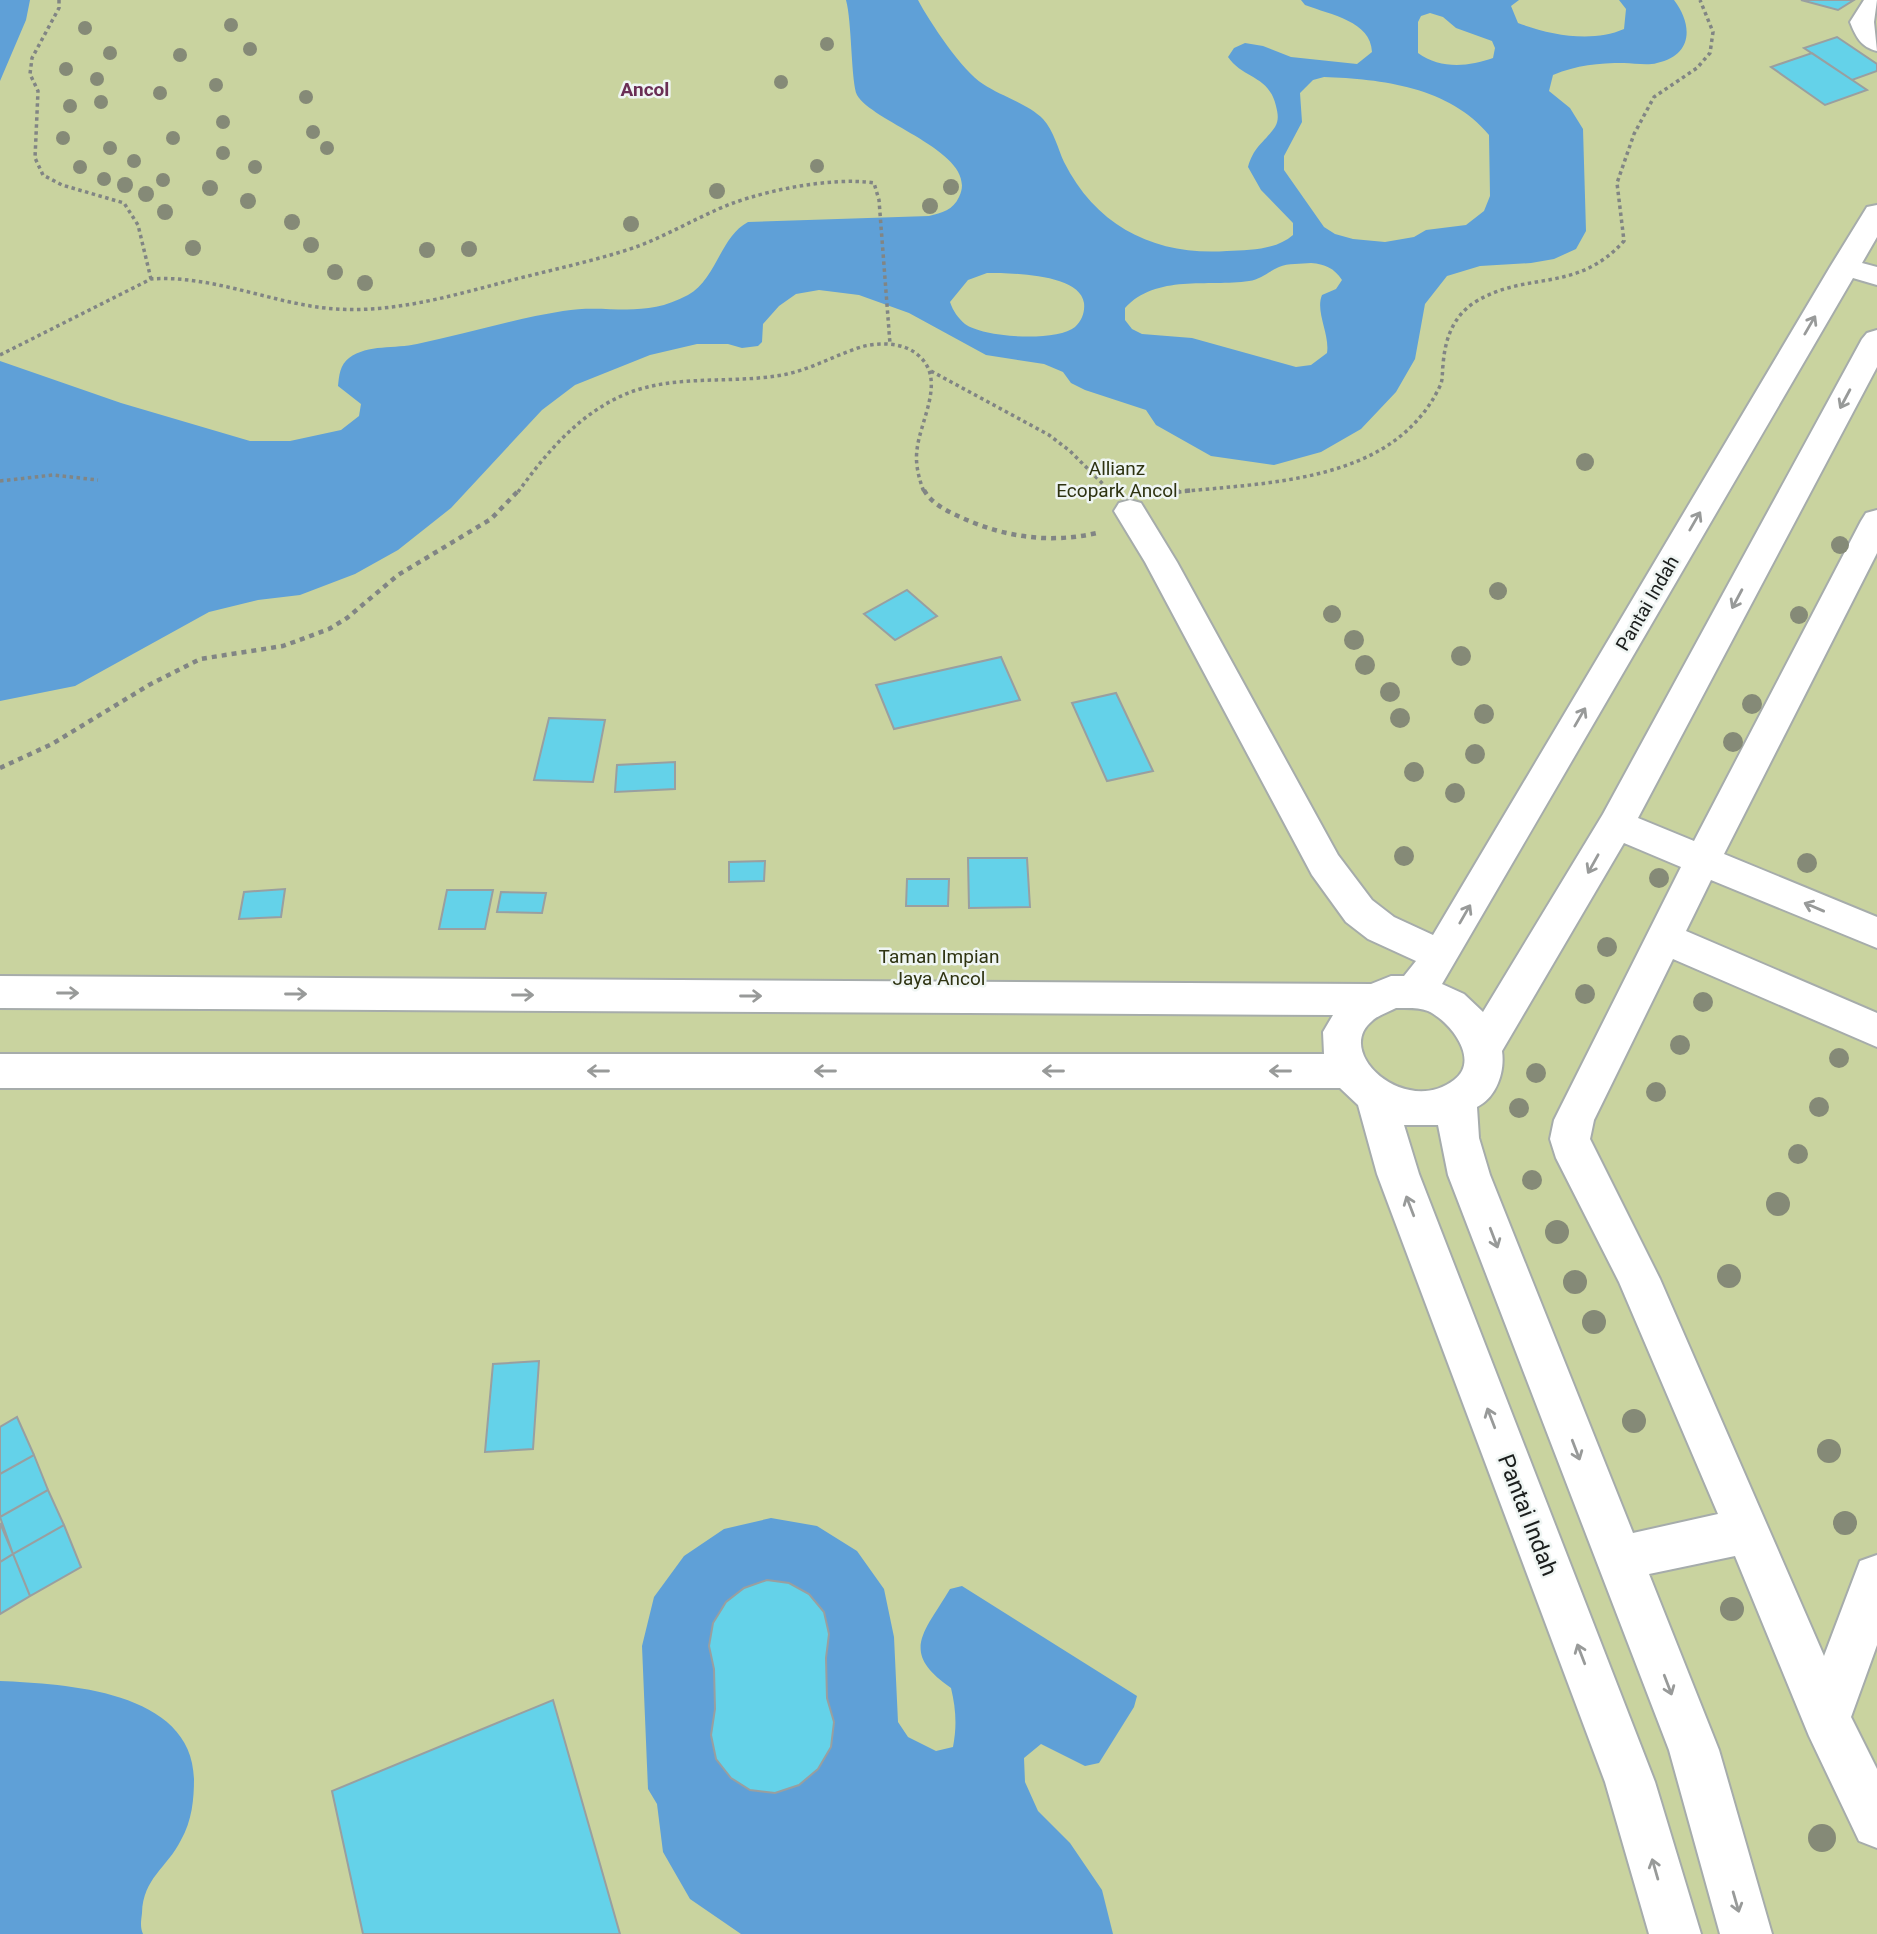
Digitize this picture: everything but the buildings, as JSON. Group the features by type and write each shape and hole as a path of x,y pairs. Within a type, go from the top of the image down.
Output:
{"street":[{"path":"1876,0 1862,22 1868,36 1877,43"},
{"name":"Pantai Indah","path":"1415,992 1441,956 1877,213"},
{"path":"1844,267 1877,276"},
{"path":"1483,1048 1616,824 1877,339"},
{"path":"1130,512 1161,562 1325,865 1366,917 1381,928 1441,956"},
{"path":"1877,521 1702,860 1574,1120 1570,1139 1577,1158 1639,1279 1826,1719 1877,1823"},
{"path":"1616,824 1877,933"},
{"path":"1664,938 1877,1031"},
{"path":"0,992 1369,999 1391,992 1415,992 1439,999 1460,1011 1475,1029 1483,1048 1483,1069 1474,1088 1457,1103 1431,1110 1403,1108 1362,1084 0,1071"},
{"path":"1362,1084 1340,1043 1348,1017 1369,999"},
{"name":"Pantai Indah","path":"1362,1084 1630,1782 1675,1934"},
{"path":"1457,1103 1459,1138 1469,1175 1694,1751 1745,1934"},
{"path":"1619,1561 1646,1552 1748,1531"},
{"path":"1826,1719 1877,1578"}],"path":[{"path":"59,0 59,8 32,58 30,74 38,92 35,158 43,175 62,185 124,204 132,212 138,225 151,279"},
{"path":"0,768 35,755 153,683 204,657 265,650 306,639 341,622 394,578 506,507 562,438 589,415 617,397 645,389 697,381 750,380 801,372 858,348 890,344 913,351 926,361 931,371 927,412 915,460 925,493 945,510 979,527 1016,536 1074,539 1107,530 1130,512 1175,492 1287,481 1357,464 1397,440 1423,416 1441,383 1445,344 1453,320 1478,300 1504,289 1552,282 1588,271 1614,256 1624,241 1617,183 1634,134 1654,97 1697,68 1710,53 1713,32 1700,0"},
{"path":"2,354 151,279 178,277 317,307 360,310 411,306 627,250 675,232 715,210 764,193 867,181 874,183 879,200 890,344"},
{"path":"931,371 1049,435 1070,451 1130,512"},
{"path":"0,481 53,475 98,480"}],"green space":[{"name":"Taman Impian Jaya Ancol","path":"0,0 1877,0 1877,1934 0,1934"}],"water":[{"path":"0,0 30,0 26,20 0,81"},
{"path":"846,0 918,0 947,45 975,78 1043,119 1078,185 1112,220 1153,242 1201,251 1262,248 1279,244 1293,235 1293,223 1261,190 1248,167 1256,150 1276,124 1278,117 1273,96 1268,88 1241,70 1228,57 1234,48 1245,43 1263,46 1291,57 1357,64 1372,52 1370,41 1357,26 1305,5 1301,0 1519,0 1511,6 1518,23 1557,34 1598,36 1624,29 1626,9 1619,0 1674,0 1684,19 1686,38 1678,53 1657,63 1588,65 1553,75 1549,91 1570,108 1583,129 1586,231 1576,249 1554,259 1480,266 1447,276 1425,304 1415,359 1396,392 1361,429 1321,452 1274,465 1211,456 1156,425 1146,410 1085,390 1071,383 1063,372 1044,364 986,355 909,313 859,295 819,290 796,294 779,306 763,324 762,342 758,346 742,348 728,344 697,344 650,355 575,385 542,410 451,508 398,550 355,574 300,595 258,600 209,612 75,686 0,701 0,361 121,403 250,441 290,441 341,430 359,416 361,404 338,386 344,364 356,354 417,344 563,311 640,309 671,303 697,288 731,238 748,222 929,216 947,210 959,197 962,181 955,167 941,153 867,106 857,95","holes":["1430,13 1443,17 1456,28 1492,41 1495,48 1493,58 1454,65 1435,62 1418,53 1418,22 1421,16","1324,77 1346,78 1413,89 1435,96 1473,119 1489,135 1490,196 1484,211 1466,225 1426,230 1414,237 1385,242 1353,239 1335,234 1324,227 1284,170 1284,156 1302,122 1300,93 1313,80","1290,264 1321,264 1336,272 1342,280 1336,289 1322,295 1320,309 1327,353 1311,365 1296,367 1192,338 1142,334 1132,329 1125,320 1125,308 1152,290 1183,284 1249,281","987,273 1027,275 1058,281 1080,293 1084,303 1083,316 1075,327 1053,335 1003,335 974,329 960,319 950,302 968,280"]},
{"path":"771,1518 817,1526 857,1551 884,1589 894,1637 898,1722 908,1737 936,1751 953,1747 954,1703 951,1688 925,1664 921,1642 925,1630 950,1589 962,1586 1137,1696 1134,1707 1099,1763 1085,1766 1041,1744 1024,1758 1025,1782 1038,1811 1070,1843 1102,1890 1113,1934 741,1934 690,1899 663,1852 657,1804 648,1789 642,1646 654,1597 684,1556 724,1529"},
{"path":"0,1681 57,1685 121,1698 149,1710 172,1727 188,1749 194,1779 190,1818 175,1850 147,1891 141,1921 143,1934 0,1934"}],"district":[{"name":"Ancol","path":"645,89"}],"park label":[{"name":"Allianz Ecopark Ancol","path":"1117,479"}]}
